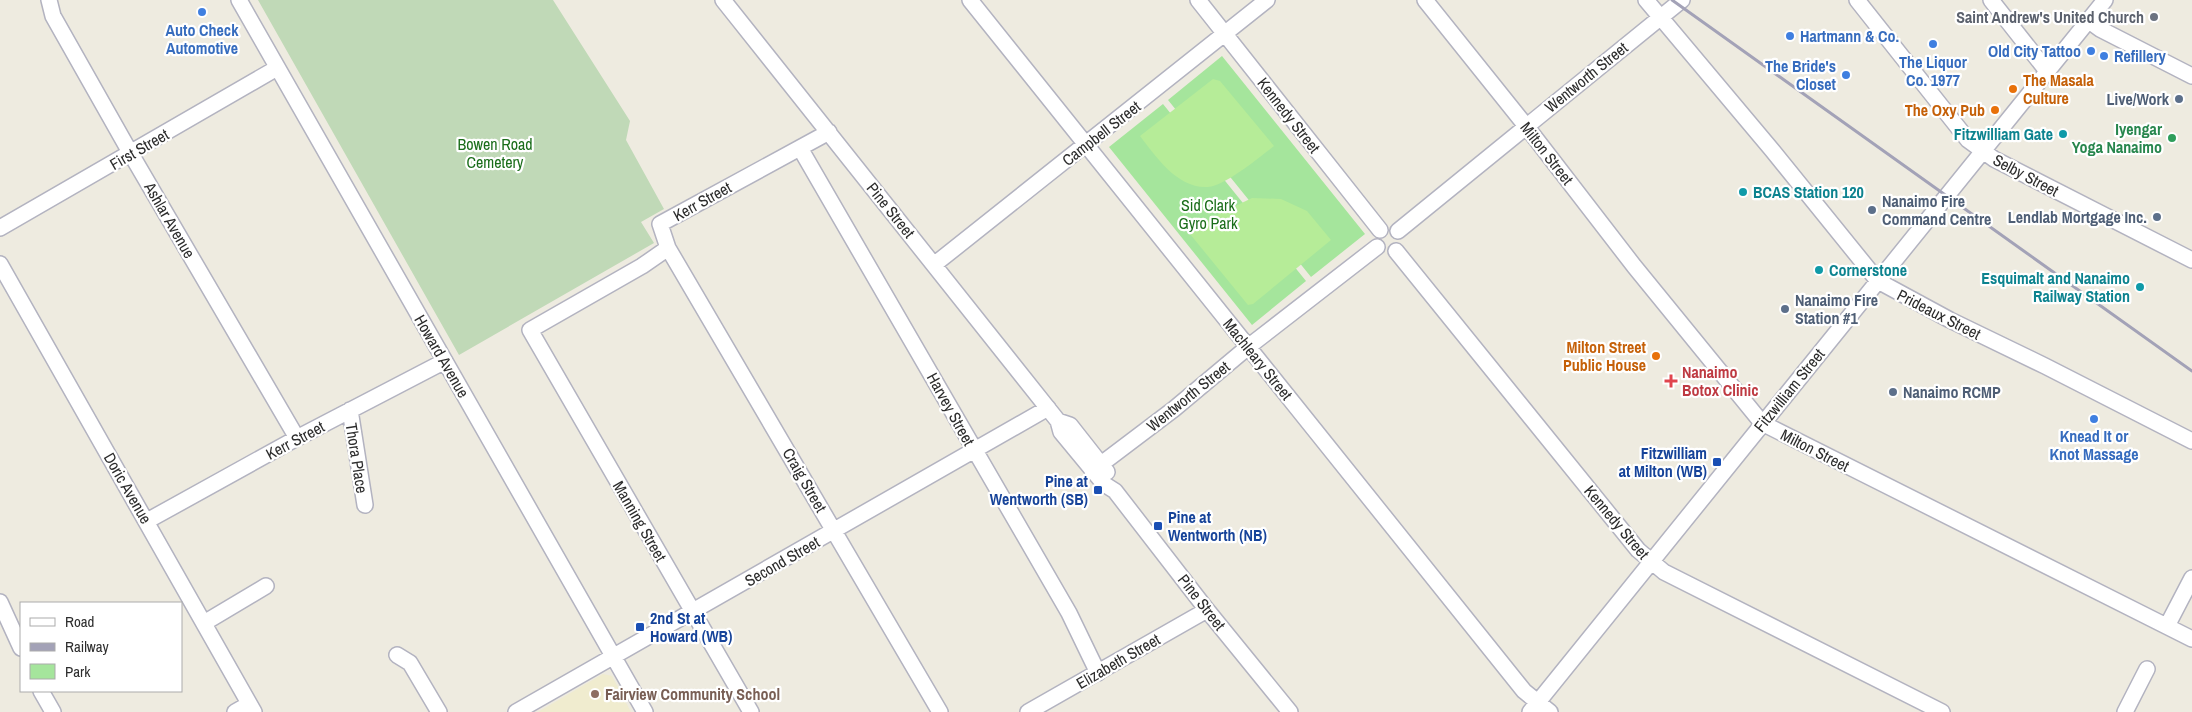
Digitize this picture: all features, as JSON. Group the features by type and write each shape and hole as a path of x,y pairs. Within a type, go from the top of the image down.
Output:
{"street":[{"name":"Ashlar Avenue","path":"49,0 53,16 131,154 297,438"},
{"name":"Howard Avenue","path":"239,0 645,712"},
{"name":"Pine Street","path":"723,0 1058,420 1061,432 1097,468 1104,484 1115,491 1207,610 1290,712"},
{"name":"Machleary Street","path":"970,0 1518,683 1534,707 1550,712"},
{"name":"Kennedy Street","path":"1198,0 1380,230"},
{"name":"Campbell Street","path":"935,264 1267,0"},
{"name":"Milton Street","path":"1425,0 1526,126 1634,266 1762,423 2192,639"},
{"name":"Prideaux Street","path":"1646,0 1772,150 1878,281 1950,320 2192,441"},
{"name":"Wentworth Street","path":"1398,231 1682,0"},
{"name":"Selby Street","path":"1858,0 1968,140 1982,152 2192,260"},
{"path":"1990,0 2047,71"},
{"name":"Fitzwilliam Street","path":"1534,707 2105,0"},
{"path":"2088,21 2192,76"},
{"name":"First Street","path":"0,228 277,68"},
{"name":"Kerr Street","path":"668,248 660,224 829,132"},
{"name":"Harvey Street","path":"800,148 1069,613 1098,672"},
{"path":"1388,226 1398,231 1402,240 1396,251 1387,253 1377,247 1375,238 1380,230 1388,226"},
{"name":"Wentworth Street","path":"1097,468 1377,247"},
{"name":"Manning Street","path":"668,248 642,266 530,330 751,712"},
{"name":"Craig Street","path":"668,248 940,712"},
{"name":"Kennedy Street","path":"1396,251 1650,562 1664,572 1942,712"},
{"name":"Doric Avenue","path":"0,264 252,708"},
{"name":"Kerr Street","path":"147,521 297,438 445,360"},
{"name":"Second Street","path":"516,712 1048,408"},
{"name":"Thora Place","path":"350,410 365,505"},
{"path":"2166,626 2192,578"},
{"path":"204,623 266,586"},
{"path":"0,602 20,646"},
{"name":"Elizabeth Street","path":"1028,712 1207,610"},
{"path":"397,655 410,663 439,712"},
{"path":"2125,712 2147,669"},
{"path":"42,692 52,712"},
{"path":"235,712 252,708"}],"shaded area":[{"name":"Fairview Community School","path":"603,674 612,676 631,712 538,712"}],"green space":[{"name":"Bowen Road Cemetery","path":"258,0 553,0 630,121 626,140 664,209 641,222 654,243 459,355"},
{"name":"Sid Clark Gyro Park","path":"1222,56 1365,234 1311,277 1168,100"},
{"path":"1213,79 1220,81 1274,146 1224,182 1208,187 1197,186 1187,183 1169,170 1140,136"},
{"name":"Sid Clark Gyro Park","path":"1163,104 1306,281 1252,325 1109,147"},
{"path":"1252,198 1281,199 1307,211 1331,240 1253,304 1248,305 1190,234 1219,214"}],"railway":[{"path":"1672,0 2192,371"}],"place":[{"name":"Auto Check Automotive","path":"202,12"},
{"name":"Saint Andrew's United Church","path":"2154,17"},
{"name":"Hartmann & Co.","path":"1790,36"},
{"name":"The Liquor Co. 1977","path":"1933,44"},
{"name":"Old City Tattoo","path":"2091,51"},
{"name":"Refillery","path":"2104,56"},
{"name":"The Bride's Closet","path":"1846,75"},
{"name":"The Masala Culture","path":"2013,89"},
{"name":"Live/Work","path":"2179,99"},
{"name":"The Oxy Pub","path":"1995,110"},
{"name":"Fitzwilliam Gate","path":"2063,134"},
{"name":"Iyengar Yoga Nanaimo","path":"2172,138"},
{"name":"BCAS Station 120","path":"1743,192"},
{"name":"Nanaimo Fire Command Centre","path":"1872,210"},
{"name":"Lendlab Mortgage Inc.","path":"2157,217"},
{"name":"Cornerstone","path":"1819,270"},
{"name":"Esquimalt and Nanaimo Railway Station","path":"2140,287"},
{"name":"Nanaimo Fire Station #1","path":"1785,309"},
{"name":"Milton Street Public House","path":"1656,356"},
{"name":"Nanaimo Botox Clinic","path":"1671,381"},
{"name":"Nanaimo RCMP","path":"1893,392"},
{"name":"Knead It or Knot Massage","path":"2094,419"},
{"name":"Fitzwilliam at Milton (WB)","path":"1717,462"},
{"name":"Pine at Wentworth (SB)","path":"1098,490"},
{"name":"Pine at Wentworth (NB)","path":"1158,526"},
{"name":"2nd St at Howard (WB)","path":"640,627"},
{"name":"Fairview Community School","path":"595,694"}]}
